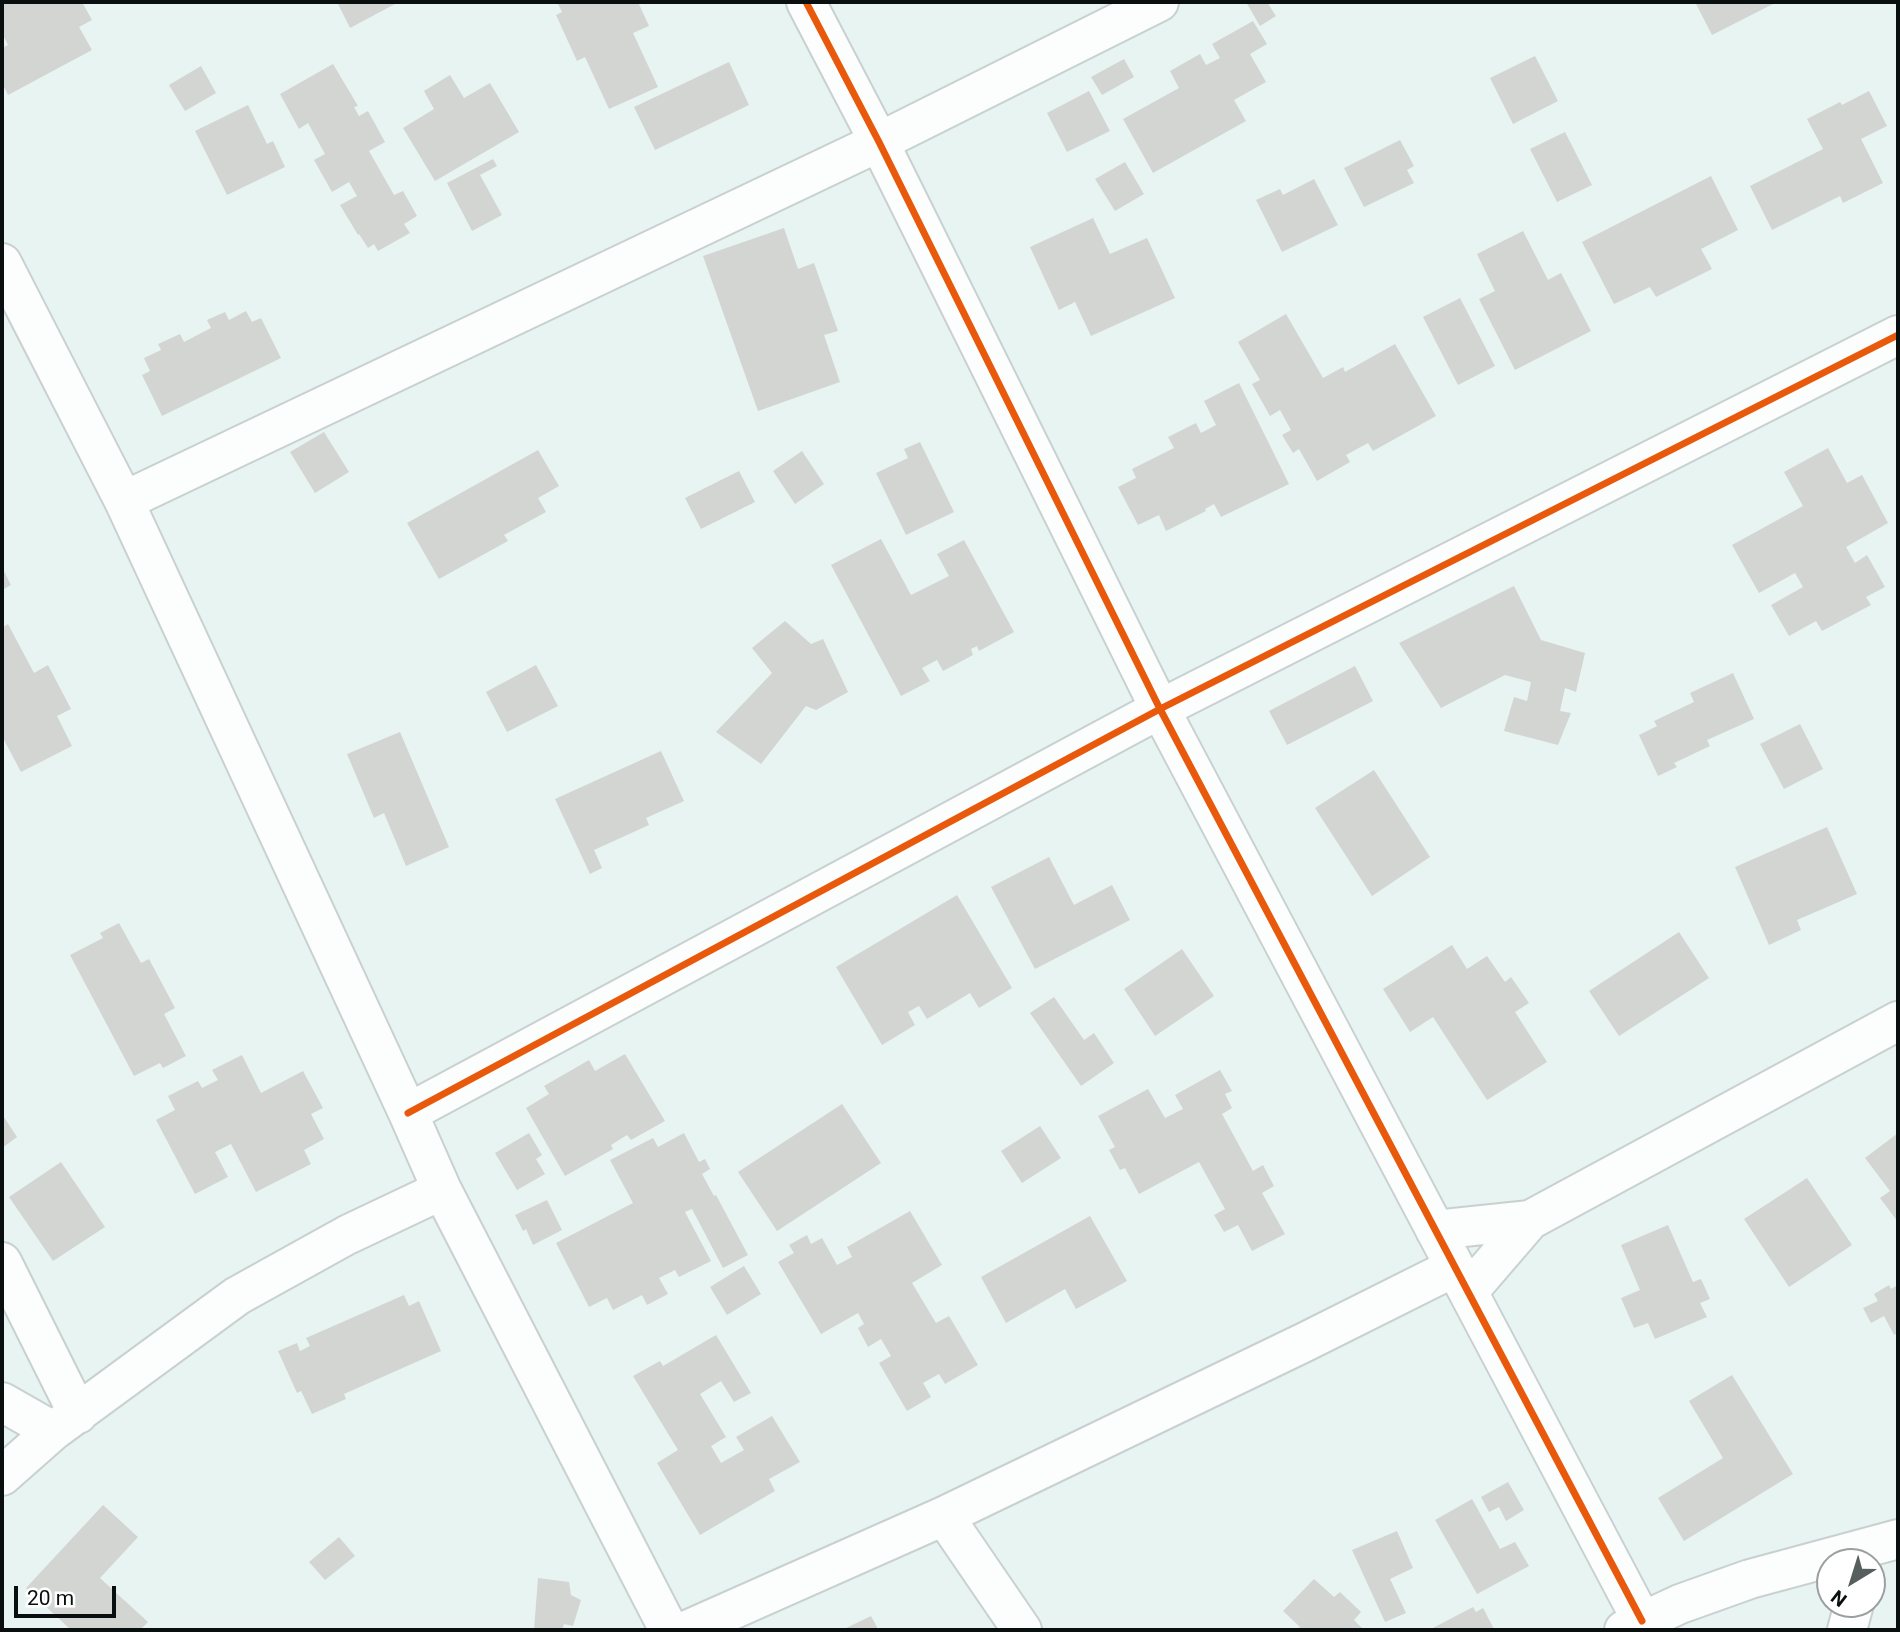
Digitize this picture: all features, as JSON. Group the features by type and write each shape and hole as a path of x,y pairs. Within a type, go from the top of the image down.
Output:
{"street":[{"path":"806,2 879,142 1160,709 1462,1279 1633,1626 1680,1604 1750,1578 1816,1563"},
{"path":"124,501 879,142 1159,2"},
{"path":"2,263 124,501 442,1190 669,1630"},
{"path":"408,1112 1160,709 1898,335"},
{"path":"687,1630 944,1517 1306,1342 1462,1279 1530,1220 1898,1021"},
{"path":"2,1476 65,1423 237,1296 348,1235 442,1190"},
{"path":"1435,1230 1530,1220"},
{"path":"2,1262 65,1423"},
{"path":"2,1402 65,1423"},
{"path":"944,1517 1022,1630"}],"building":[{"path":"2,2 82,2 92,20 79,27 92,50 8,95 2,83 2,48 8,45 2,33"},
{"path":"337,2 394,2 395,4 350,28"},
{"path":"557,2 638,2 649,26 633,33 658,87 609,109 585,57 577,61 556,15 562,12"},
{"path":"1246,2 1267,2 1276,16 1260,26"},
{"path":"1695,2 1777,2 1712,35"},
{"path":"1253,21 1267,44 1250,54 1266,82 1234,100 1246,121 1153,173 1123,119 1179,88 1170,71 1200,54 1206,65 1220,58 1212,44"},
{"path":"1535,56 1558,101 1513,124 1490,78"},
{"path":"1124,59 1134,77 1102,95 1091,77"},
{"path":"729,62 749,105 655,150 634,107"},
{"path":"333,64 358,106 354,107 359,116 368,111 385,142 369,151 394,195 403,191 417,216 404,224 410,233 378,251 374,244 368,248 340,205 357,196 349,182 332,192 314,160 325,154 308,123 299,129 280,94"},
{"path":"201,66 216,93 185,111 169,85"},
{"path":"450,75 464,98 490,83 519,132 435,181 403,128 434,109 424,91"},
{"path":"1089,91 1110,131 1067,152 1047,113"},
{"path":"1869,91 1887,126 1861,139 1883,183 1843,203 1840,196 1772,230 1750,186 1823,149 1807,119"},
{"path":"248,105 267,144 273,141 285,167 227,195 195,131"},
{"path":"1565,132 1592,185 1557,202 1530,149"},
{"path":"1400,140 1414,166 1407,170 1414,183 1364,207 1344,168"},
{"path":"493,159 497,166 480,175 502,215 472,231 447,183"},
{"path":"1125,162 1144,194 1115,211 1095,179"},
{"path":"1711,176 1738,230 1701,249 1712,269 1656,297 1650,287 1614,304 1582,242"},
{"path":"1314,179 1338,225 1282,252 1256,200 1280,189 1283,195"},
{"path":"1093,218 1110,254 1147,238 1175,298 1091,336 1075,302 1059,310 1030,247"},
{"path":"784,228 798,269 814,263 838,331 824,335 840,382 758,411 703,256"},
{"path":"1523,231 1548,280 1561,273 1591,331 1515,370 1479,299 1495,291 1477,254"},
{"path":"1460,298 1495,366 1458,385 1423,317"},
{"path":"246,311 252,322 261,318 281,358 162,416 142,375 150,371 144,358 161,350 158,344 180,334 184,342 211,328 207,320 225,312 229,320"},
{"path":"1286,314 1323,378 1343,367 1345,372 1395,344 1436,416 1373,451 1368,443 1346,455 1350,462 1317,481 1299,449 1293,453 1282,435 1291,430 1280,410 1270,416 1252,384 1260,380 1238,342"},
{"path":"1239,383 1289,484 1221,517 1214,504 1205,509 1206,511 1166,531 1159,515 1138,525 1118,487 1136,478 1132,469 1174,448 1168,437 1196,423 1201,433 1216,425 1204,401"},
{"path":"324,432 349,472 315,493 290,452"},
{"path":"920,442 954,512 906,535 876,473 908,458 904,449"},
{"path":"1828,448 1847,483 1862,475 1888,523 1846,547 1855,563 1867,555 1885,587 1866,597 1871,605 1822,631 1816,621 1789,636 1771,605 1803,587 1795,573 1759,593 1732,545 1803,506 1784,472"},
{"path":"538,450 559,486 538,498 546,512 504,535 508,541 439,579 407,523"},
{"path":"802,451 824,484 795,504 773,471"},
{"path":"739,471 755,502 701,529 685,498"},
{"path":"881,539 911,595 949,576 937,554 964,540 1014,632 979,651 977,646 971,649 973,655 943,671 937,660 922,668 930,681 901,696 831,565"},
{"path":"2,567 11,585 2,590"},
{"path":"1514,586 1541,640 1585,653 1576,692 1565,688 1560,711 1571,713 1558,745 1504,731 1514,697 1527,701 1531,682 1505,675 1441,708 1399,643"},
{"path":"785,621 811,644 823,639 848,692 816,710 806,706 761,764 716,732 772,673 752,648"},
{"path":"8,624 34,673 48,665 71,709 57,716 72,746 21,772 2,736 2,628"},
{"path":"536,665 558,706 507,732 486,692"},
{"path":"1355,666 1373,701 1287,745 1269,711"},
{"path":"1733,673 1754,719 1707,740 1710,746 1674,763 1677,767 1658,776 1639,735 1657,726 1654,721 1694,702 1690,693"},
{"path":"1800,724 1823,769 1784,789 1760,744"},
{"path":"400,732 449,847 406,866 384,813 374,818 347,754"},
{"path":"661,751 684,801 646,818 649,825 594,850 602,868 590,874 555,799"},
{"path":"1374,770 1430,857 1372,896 1315,808"},
{"path":"1827,827 1857,894 1797,920 1801,930 1769,945 1735,867"},
{"path":"1049,857 1074,905 1112,885 1130,920 1035,969 991,887"},
{"path":"957,895 1012,988 979,1008 970,993 927,1019 919,1006 908,1012 915,1025 882,1045 836,967"},
{"path":"119,923 141,963 149,959 175,1008 164,1014 186,1056 163,1068 160,1063 134,1076 70,955 103,938 100,933"},
{"path":"1679,932 1709,978 1619,1036 1589,991"},
{"path":"1452,945 1467,969 1487,956 1505,982 1511,977 1529,1003 1515,1012 1547,1062 1487,1100 1433,1017 1410,1032 1383,989"},
{"path":"1182,949 1214,996 1155,1036 1124,989"},
{"path":"1054,997 1084,1040 1094,1033 1114,1063 1081,1086 1030,1013"},
{"path":"625,1054 665,1121 631,1140 627,1135 611,1145 613,1149 565,1176 526,1108 549,1094 544,1086 589,1060 595,1071"},
{"path":"242,1055 261,1093 303,1071 323,1108 311,1114 324,1139 304,1150 311,1164 256,1192 231,1144 215,1152 228,1177 195,1194 156,1120 175,1110 168,1096 198,1081 202,1088 218,1080 212,1070"},
{"path":"1220,1070 1232,1091 1225,1094 1232,1108 1222,1114 1253,1171 1263,1165 1274,1186 1262,1193 1285,1234 1252,1251 1238,1225 1224,1232 1214,1215 1225,1209 1199,1162 1139,1194 1125,1168 1120,1170 1109,1150 1115,1147 1098,1116 1148,1089 1165,1118 1183,1109 1175,1095"},
{"path":"842,1104 881,1163 777,1231 738,1172"},
{"path":"2,1114 17,1137 2,1148"},
{"path":"1040,1126 1061,1158 1022,1183 1001,1151"},
{"path":"529,1133 542,1155 536,1159 545,1174 517,1190 495,1153"},
{"path":"684,1133 699,1162 705,1159 710,1169 702,1174 748,1255 723,1268 692,1209 685,1212 711,1261 679,1277 675,1270 659,1278 668,1294 647,1305 642,1295 613,1310 607,1298 589,1307 556,1243 633,1203 610,1160 653,1138 658,1147"},
{"path":"1898,1133 1898,1222 1880,1198 1890,1191 1865,1158"},
{"path":"61,1162 105,1227 53,1261 9,1197"},
{"path":"1807,1178 1852,1245 1789,1287 1744,1219"},
{"path":"547,1200 562,1230 533,1245 526,1229 523,1231 515,1215"},
{"path":"910,1211 942,1265 912,1283 936,1323 949,1316 978,1365 945,1384 939,1374 923,1383 931,1397 907,1411 879,1363 891,1356 881,1339 868,1347 858,1328 864,1324 858,1313 821,1334 778,1262 794,1253 789,1245 807,1235 811,1244 822,1238 837,1265 852,1257 847,1247"},
{"path":"1090,1216 1127,1281 1076,1309 1065,1289 1006,1323 981,1277"},
{"path":"1668,1225 1693,1282 1701,1279 1710,1299 1700,1303 1707,1317 1655,1339 1648,1323 1634,1328 1621,1298 1640,1290 1621,1245"},
{"path":"744,1266 761,1294 727,1315 710,1287"},
{"path":"1889,1285 1891,1289 1898,1285 1898,1333 1894,1335 1884,1316 1871,1323 1863,1308 1878,1301 1874,1294"},
{"path":"404,1295 409,1306 419,1301 441,1351 344,1394 346,1399 312,1414 301,1391 297,1393 278,1351 297,1343 300,1351 310,1346 306,1338"},
{"path":"716,1335 751,1393 734,1402 721,1381 700,1394 726,1437 711,1446 721,1463 744,1450 736,1437 772,1416 800,1462 769,1479 775,1491 700,1535 657,1463 678,1450 633,1376 660,1361 663,1366"},
{"path":"1732,1375 1793,1474 1684,1541 1658,1498 1723,1458 1689,1401"},
{"path":"1508,1482 1524,1510 1506,1521 1499,1507 1489,1512 1481,1497"},
{"path":"1472,1499 1500,1549 1515,1542 1529,1566 1477,1594 1435,1520"},
{"path":"103,1505 138,1537 100,1578 148,1622 140,1630 71,1630 26,1588"},
{"path":"1397,1531 1413,1568 1390,1579 1406,1613 1385,1622 1352,1550"},
{"path":"339,1537 355,1556 325,1580 309,1562"},
{"path":"538,1578 569,1582 571,1595 581,1600 573,1626 564,1624 562,1630 534,1630"},
{"path":"1314,1579 1334,1597 1340,1592 1361,1612 1354,1620 1364,1630 1297,1630 1300,1627 1283,1611"},
{"path":"1473,1607 1476,1612 1483,1608 1494,1629 1429,1630"},
{"path":"871,1616 878,1629 842,1630"}],"cycle path":[{"path":"806,2 879,142 1160,709 1642,1621"},
{"path":"408,1113 1160,709 1898,335"}]}
